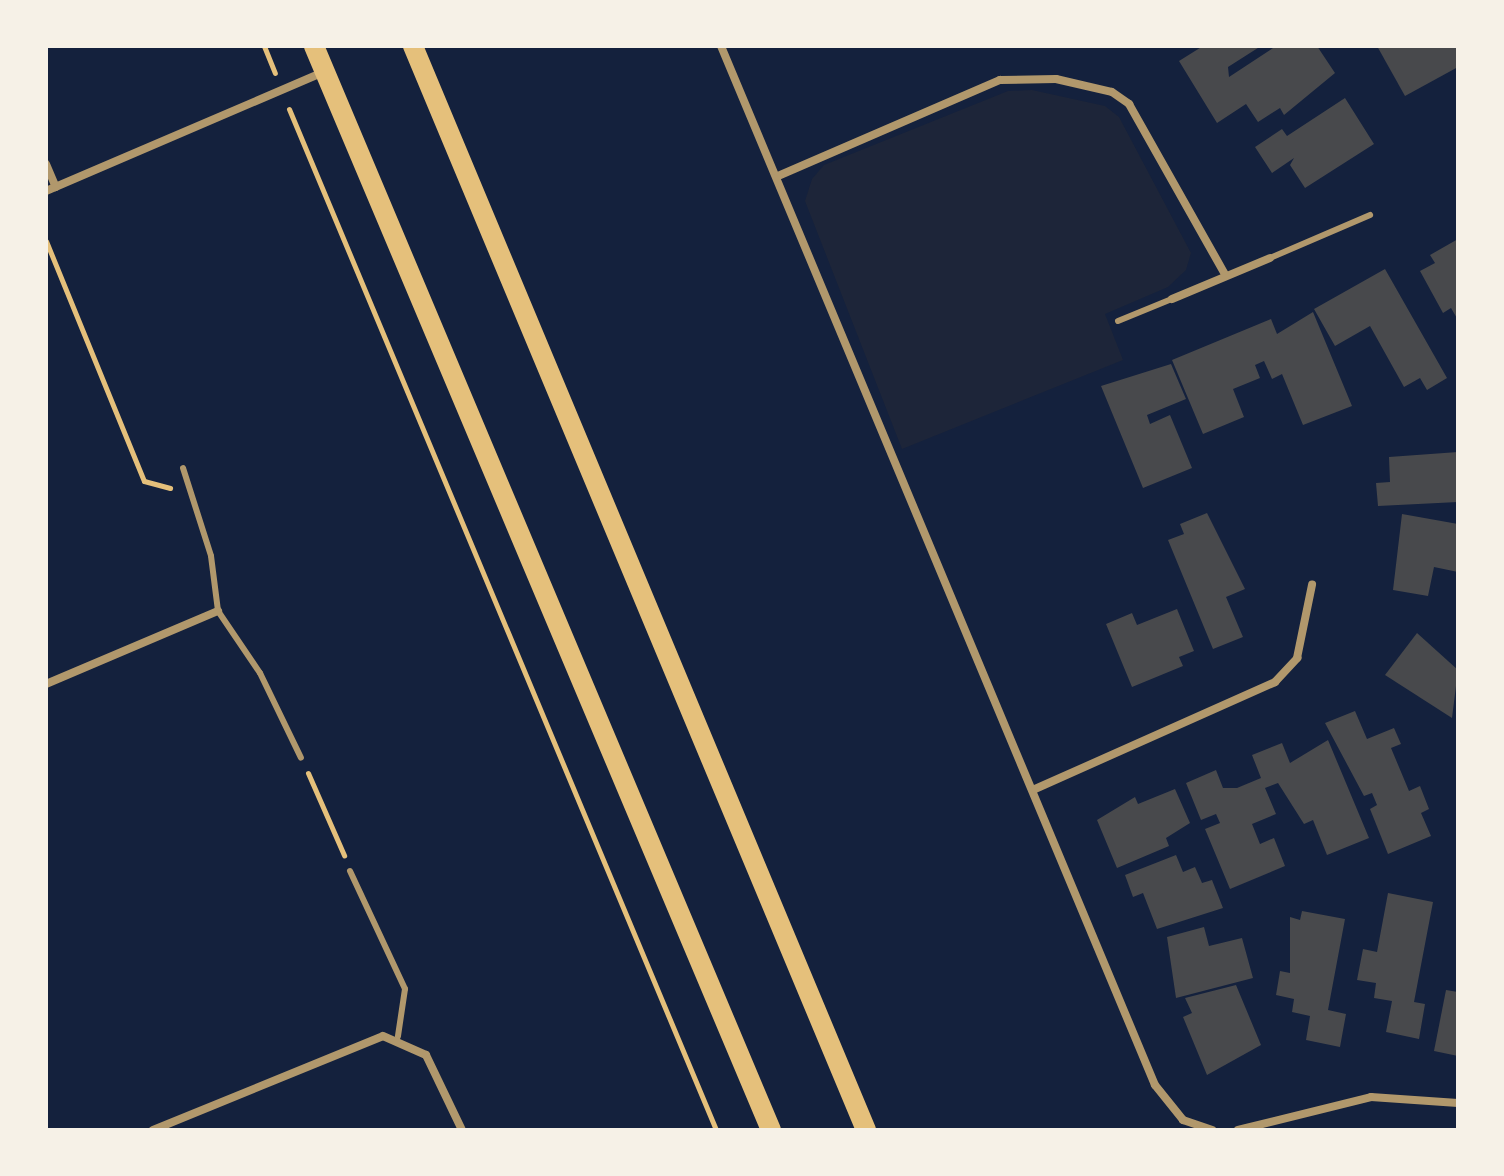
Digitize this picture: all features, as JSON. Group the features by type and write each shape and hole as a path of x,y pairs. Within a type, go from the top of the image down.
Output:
{"main road":[{"path":"314,46 771,1130"},
{"path":"413,46 866,1130"}],"street":[{"path":"721,46 1035,789 1155,1085 1193,1128 1212,1130"},
{"path":"46,191 325,71"},
{"path":"778,176 1000,80 1056,79 1112,92 1129,104 1226,276"},
{"path":"46,164 56,187"},
{"path":"1172,299 1270,258"},
{"path":"1035,789 1275,682 1297,658 1312,585"},
{"path":"46,684 218,611"},
{"path":"153,1130 337,1051 398,1036 438,1071 462,1130"},
{"path":"1238,1130 1371,1097 1458,1103"}],"lane":[{"path":"1270,258 1370,215"},
{"path":"1118,321 1172,299"},
{"path":"183,468 211,556 218,611 260,673 301,758"},
{"path":"350,871 405,989 398,1036"}],"path":[{"path":"264,46 716,1130"},
{"path":"46,241 144,481 155,489 187,486"},
{"path":"301,758 350,871"}],"shaded area":[{"path":"1032,90 1105,106 1119,117 1191,253 1186,270 1168,287 1105,314 1123,360 902,449 805,201 812,179 824,165 1008,91"}],"building":[{"path":"1203,46 1261,46 1228,67 1229,77 1276,46 1317,46 1335,73 1284,115 1280,108 1258,122 1246,104 1217,123 1179,61"},
{"path":"1377,46 1458,46 1458,67 1405,96"},
{"path":"1345,98 1374,144 1305,188 1290,165 1294,158 1272,173 1255,147 1282,129 1287,136"},
{"path":"1458,239 1458,320 1451,308 1443,313 1420,271 1435,263 1430,255"},
{"path":"1385,269 1447,378 1427,390 1420,378 1404,387 1370,326 1335,346 1314,309"},
{"path":"1313,312 1352,406 1303,425 1282,374 1272,379 1264,361 1255,365 1260,378 1233,389 1244,417 1203,434 1172,360 1271,319 1277,334"},
{"path":"1171,364 1186,399 1147,415 1150,424 1170,415 1192,468 1143,488 1101,386"},
{"path":"1458,452 1458,502 1378,506 1376,483 1390,482 1389,457"},
{"path":"1207,513 1245,589 1226,597 1243,637 1213,649 1168,540 1184,534 1180,524"},
{"path":"1402,514 1458,524 1458,572 1434,567 1428,596 1393,590"},
{"path":"1177,609 1194,651 1179,657 1183,666 1132,687 1106,624 1132,613 1137,625"},
{"path":"1417,633 1458,670 1452,718 1385,675"},
{"path":"1355,711 1367,739 1394,728 1401,744 1391,748 1409,791 1420,786 1429,809 1421,813 1431,836 1388,854 1370,809 1377,805 1372,793 1364,796 1325,723"},
{"path":"1328,740 1369,838 1327,855 1313,820 1304,824 1278,783 1265,788 1276,814 1252,824 1260,844 1274,838 1285,866 1230,889 1205,829 1220,823 1216,814 1201,820 1186,783 1216,770 1223,788 1237,788 1261,778 1252,755 1282,743 1290,763"},
{"path":"1175,789 1190,823 1166,838 1169,846 1117,868 1097,820 1135,797 1138,804"},
{"path":"1176,855 1183,872 1195,867 1202,883 1212,880 1223,908 1157,929 1143,893 1133,897 1125,875"},
{"path":"1388,893 1433,902 1414,1002 1425,1004 1419,1039 1386,1032 1392,1001 1374,998 1376,983 1357,980 1363,949 1377,952"},
{"path":"1302,911 1345,919 1328,1010 1346,1014 1340,1047 1306,1040 1310,1016 1292,1012 1294,999 1276,995 1280,971 1290,973 1290,917 1300,920"},
{"path":"1204,927 1209,946 1242,938 1253,978 1176,998 1167,937"},
{"path":"1236,985 1261,1045 1207,1075 1183,1017 1192,1013 1185,998"},
{"path":"1446,990 1458,992 1458,1056 1434,1051"}]}
